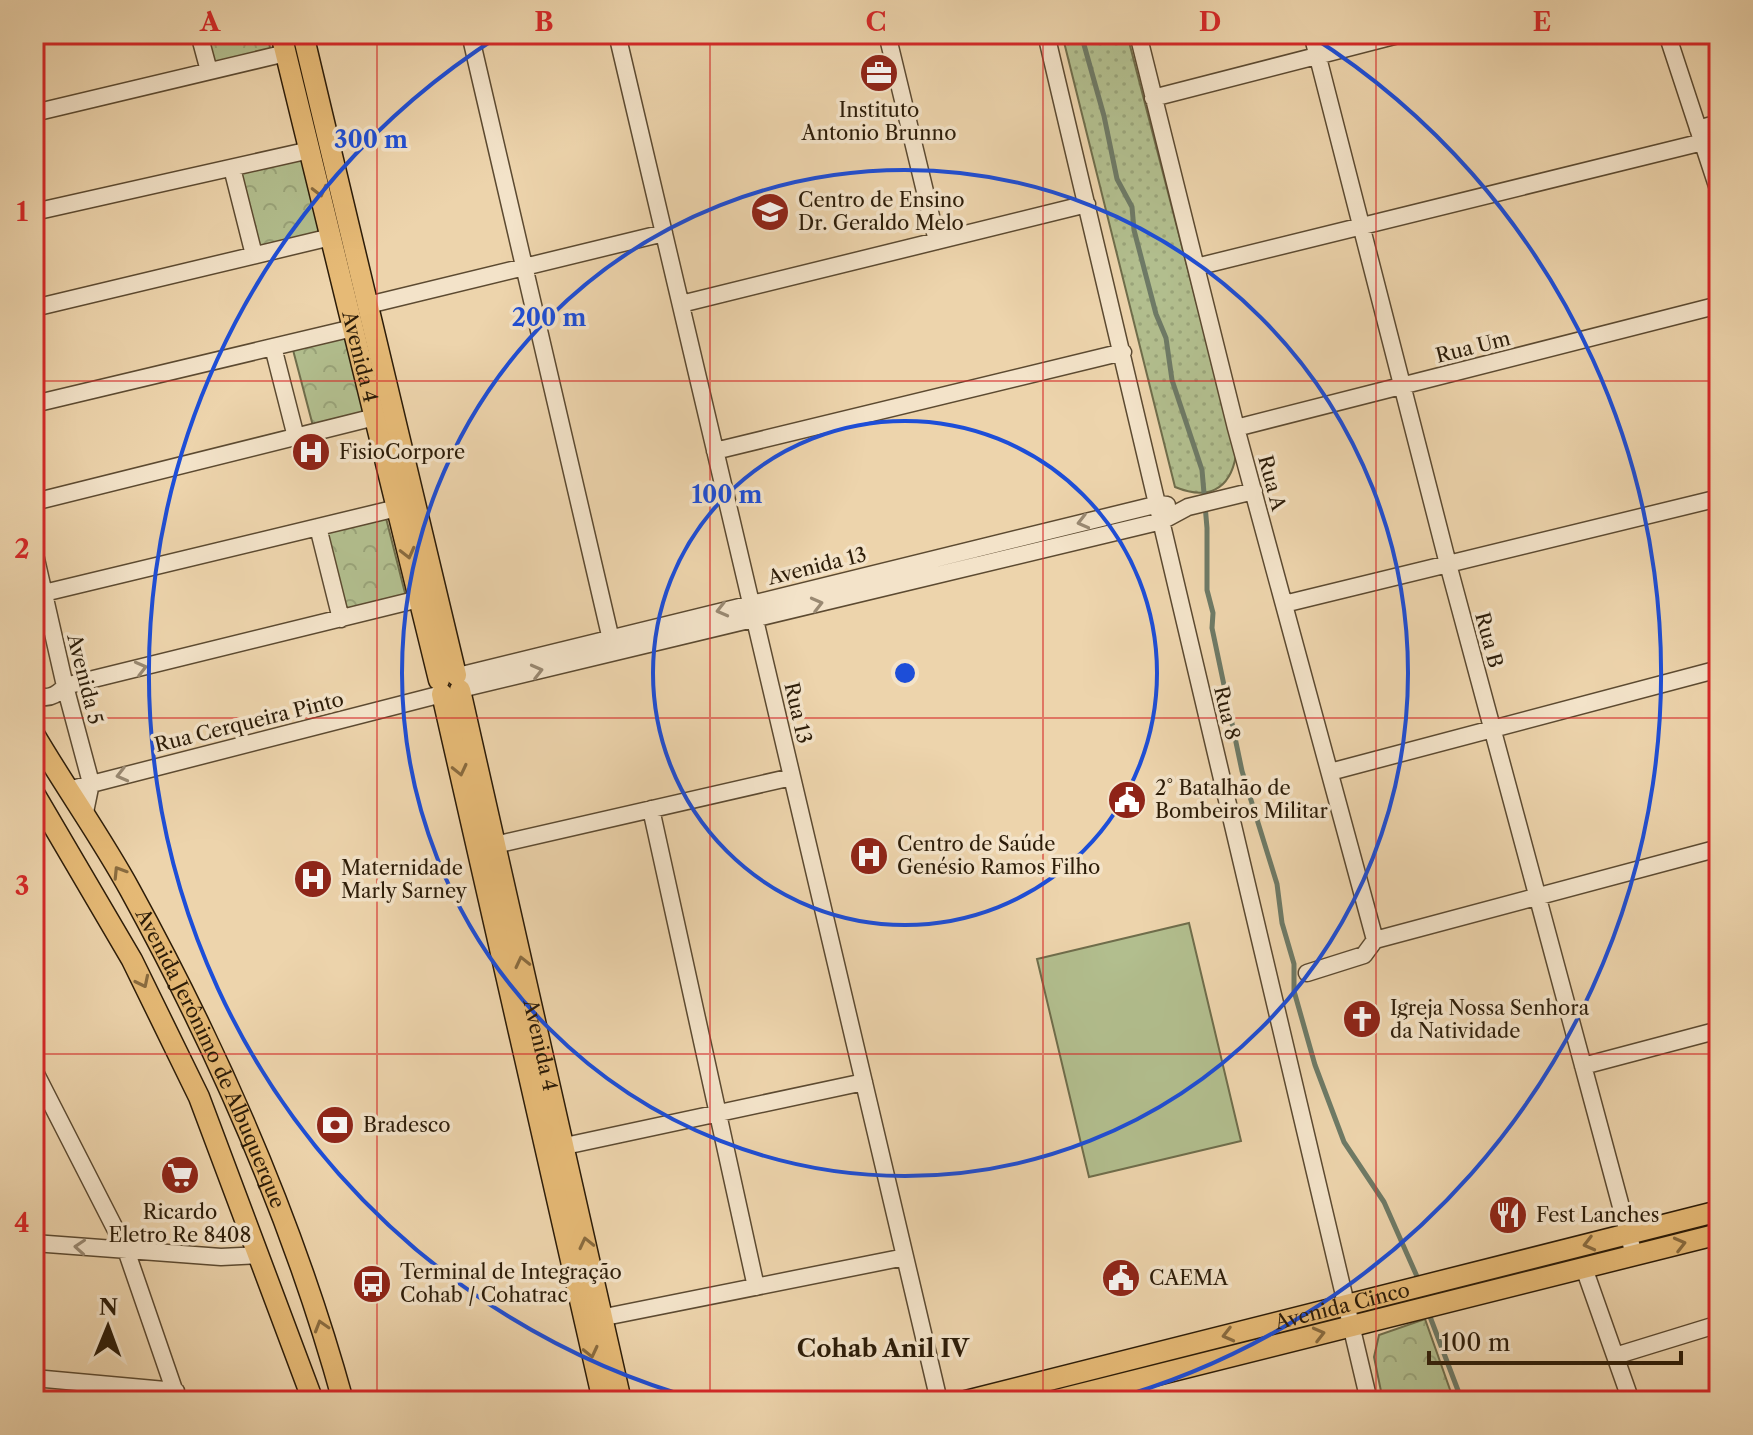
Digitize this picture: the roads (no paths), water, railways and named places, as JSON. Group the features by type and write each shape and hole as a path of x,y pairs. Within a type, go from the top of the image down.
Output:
{"main road":[{"name":"Avenida 4","path":"303,34 310,150 331,237 368,305 395,462 495,845 542,1094"},
{"name":"Avenida 4","path":"284,43 306,94 350,273 353,328 375,417 395,462 397,508 419,599 451,685 594,1319 621,1401"},
{"name":"Avenida Jerônimo de Albuquerque","path":"34,734 129,888 220,1065 294,1246 343,1401"},
{"name":"Avenida Jerônimo de Albuquerque","path":"35,796 132,960 199,1097 313,1401"},
{"name":"Avenida Cinco","path":"966,1401 1719,1211"},
{"name":"Avenida Cinco","path":"1053,1401 1719,1234"},
{"name":"Avenida 4","path":"594,1319 603,1401"},
{"path":"1140,1357 1146,1378"}],"street":[{"path":"199,34 209,71"},
{"path":"470,34 613,644"},
{"name":"Rua 13","path":"617,34 939,1401"},
{"path":"887,34 937,241"},
{"name":"Rua 8","path":"1046,34 1369,1401"},
{"name":"Rua A","path":"1138,34 1236,428 1375,940"},
{"name":"Rua B","path":"1312,34 1448,564 1634,1255"},
{"path":"1153,98 1402,34"},
{"path":"1667,34 1719,192"},
{"path":"34,113 209,71 284,43"},
{"path":"1196,267 1700,135 1719,123"},
{"path":"34,212 310,150"},
{"path":"232,168 254,255"},
{"path":"681,304 1087,204"},
{"path":"368,305 664,233"},
{"path":"34,308 331,237"},
{"name":"Rua Um","path":"1236,428 1719,305"},
{"path":"34,404 353,328"},
{"path":"273,347 296,437"},
{"path":"715,451 1123,352"},
{"path":"34,502 375,417"},
{"name":"Avenida 13","path":"451,685 1254,491"},
{"path":"1284,604 1719,498"},
{"path":"44,593 397,508"},
{"path":"318,527 341,619"},
{"name":"Avenida 5","path":"34,550 91,783 84,817"},
{"path":"34,693 45,698 59,693 65,686 419,599"},
{"path":"1330,772 1719,669"},
{"name":"Rua Cerqueira Pinto","path":"68,790 451,685"},
{"path":"495,845 792,777"},
{"path":"651,809 756,1287"},
{"path":"1307,973 1364,955 1375,940 1719,848"},
{"path":"1583,1066 1719,1030"},
{"path":"34,1070 126,1250 177,1396 34,1378"},
{"path":"555,1148 864,1082"},
{"path":"34,1243 221,1257 259,1255"},
{"path":"594,1319 905,1257"},
{"path":"1584,1268 1631,1401"},
{"path":"1615,1356 1719,1324"}],"waterway":[{"path":"1081,34 1104,116 1117,179 1132,207 1134,230 1156,314 1166,338 1172,380 1202,470 1207,528 1207,590 1213,613 1212,628 1242,771 1277,884 1282,923 1294,964 1294,991 1315,1065 1344,1142 1384,1202 1419,1281"},
{"path":"1429,1314 1462,1401"}],"place":[{"name":"Instituto Antonio Brunno","path":"879,73"},
{"name":"Centro de Ensino Dr. Geraldo Melo","path":"770,212"},
{"name":"FisioCorpore","path":"311,452"},
{"name":"2° Batalhão de Bombeiros Militar","path":"1127,800"},
{"name":"Centro de Saúde Genésio Ramos Filho","path":"869,856"},
{"name":"Maternidade Marly Sarney","path":"313,879"},
{"name":"Igreja Nossa Senhora da Natividade","path":"1362,1019"},
{"name":"Bradesco","path":"335,1125"},
{"name":"Ricardo Eletro Re 8408","path":"180,1175"},
{"name":"Fest Lanches","path":"1508,1215"},
{"name":"CAEMA","path":"1121,1278"},
{"name":"Terminal de Integração Cohab / Cohatrac","path":"372,1284"}],"district":[{"name":"Cohab Anil IV","path":"883,1349"}]}
